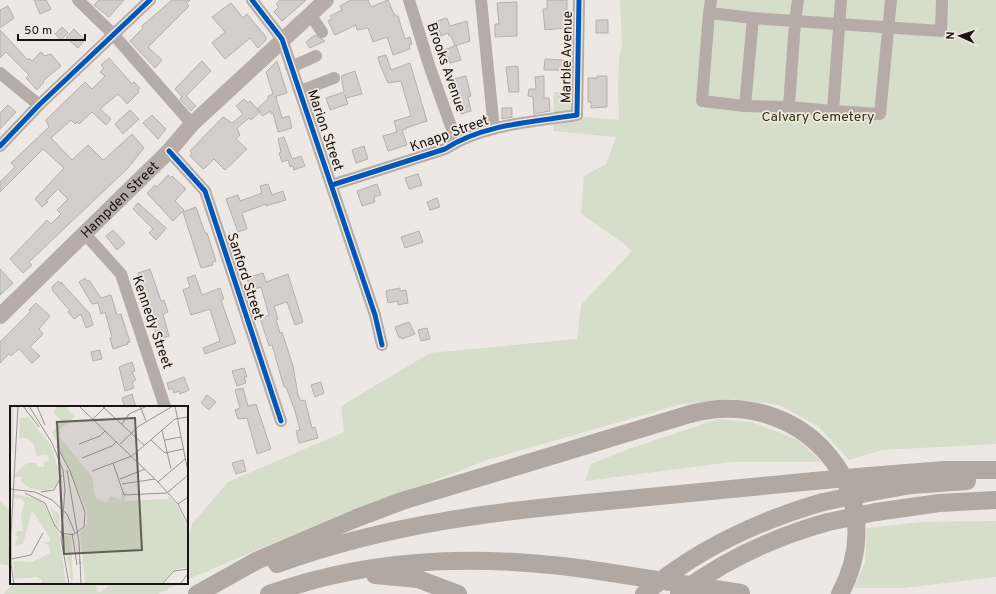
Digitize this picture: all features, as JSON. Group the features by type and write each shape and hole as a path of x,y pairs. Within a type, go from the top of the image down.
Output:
{"highway":[{"path":"197,594 256,561 352,520 402,501 686,415 706,410 733,408 767,414 797,428 822,448 842,475 851,496 856,529 852,563 840,594"},
{"path":"644,594 682,564 725,539 770,519 823,502 871,484 944,470 996,470"},
{"path":"204,594 271,566 318,550 365,537 428,523 524,509 814,481 912,485 996,479"},
{"path":"679,594 711,572 754,548 791,533 828,522 876,512 939,503 996,500"},
{"path":"269,594 289,587 351,571 430,561 511,561 612,573 744,594"},
{"path":"289,587 336,578 393,576 426,581 458,594"}],"main road":[{"name":"Hampden Street","path":"0,316 169,151 192,124 282,39 326,0"}],"street":[{"path":"78,0 113,34 192,124"},
{"path":"0,146 39,105 150,0"},
{"name":"Marion Street","path":"252,0 282,39 375,315 382,345"},
{"name":"Brooks Avenue","path":"409,0 429,66 453,132 454,144"},
{"path":"481,0 494,129"},
{"name":"Marble Avenue","path":"577,115 579,0"},
{"path":"711,0 702,101 745,106 789,107 880,114 891,0"},
{"path":"789,107 795,21 798,0"},
{"path":"833,111 841,0"},
{"path":"709,13 753,18 940,31 942,0"},
{"path":"310,14 322,32"},
{"path":"745,106 753,18"},
{"path":"291,67 316,56"},
{"path":"0,73 39,105"},
{"path":"300,91 334,78"},
{"name":"Knapp Street","path":"332,185 445,149 454,144 494,129 577,115"},
{"name":"Sanford Street","path":"169,151 204,191 281,421"},
{"name":"Kennedy Street","path":"84,234 121,274 165,406"}],"green space":[{"name":"Calvary Cemetery","path":"620,0 996,0 996,444 882,450 849,460 818,426 779,405 732,399 682,404 487,460 268,545 188,580 188,538 192,524 228,482 344,432 341,406 430,353 577,339 581,305 632,251 581,214 584,176 606,164 616,137 553,131 554,92 572,92 573,120 584,117 619,120 619,58 622,45"},
{"path":"718,419 752,422 798,440 822,462 732,462 585,481 591,464 626,450"},
{"path":"0,501 10,511 10,566 0,564"},
{"path":"996,521 996,577 903,588 854,588 865,562 867,528 921,522"},
{"path":"12,584 94,584 99,593 111,584 179,584 158,594 4,594"}],"building":[{"path":"34,0 46,0 51,9 40,14"},
{"path":"99,0 124,0 109,17 94,5"},
{"path":"172,0 190,0 186,3 189,6 148,47 162,60 155,68 130,41 143,28 142,26"},
{"path":"280,0 306,0 282,21 274,12 279,7 276,4"},
{"path":"351,0 368,0 371,7 388,0 393,12 396,16 398,16 405,39 410,37 412,44 409,45 410,49 393,55 387,37 373,42 368,28 357,30 356,25 335,35 328,21 332,19 330,16 342,10 340,6"},
{"path":"547,0 567,0 567,10 565,10 566,28 545,30 543,9 547,9"},
{"path":"517,2 517,36 495,37 495,24 499,24 497,3"},
{"path":"231,3 243,18 247,14 266,37 266,40 258,48 250,38 225,59 212,43 225,32 212,17"},
{"path":"8,6 14,18 0,28 0,10"},
{"path":"447,18 450,26 467,21 470,41 455,46 451,36 449,36 448,33 441,36 436,21"},
{"path":"596,20 608,20 608,33 596,33"},
{"path":"62,27 68,33 61,40 55,34"},
{"path":"74,29 85,40 78,48 66,38"},
{"path":"0,30 28,60 29,58 32,61 41,52 45,56 51,54 61,66 43,81 44,82 37,90 26,78 29,75 6,52 0,58"},
{"path":"315,35 325,41 310,48 306,42"},
{"path":"456,45 461,60 450,63 445,50"},
{"path":"386,55 391,70 410,63 427,121 402,130 407,145 388,151 383,136 397,132 394,121 411,116 401,81 388,83 380,65 378,57"},
{"path":"109,58 132,84 134,82 140,88 138,90 139,92 127,104 118,94 100,109 111,119 106,125 92,112 79,124 77,122 75,124 71,120 51,138 72,160 88,145 103,160 132,134 144,148 127,169 29,262 32,265 23,273 10,259 47,220 51,224 61,214 57,210 68,199 58,189 42,207 35,199 64,168 43,149 0,192 0,182 15,167 11,163 49,127 46,120 85,82 92,89 105,76 100,72 104,68 101,65"},
{"path":"545,59 566,61 566,68 563,68 562,70 544,70"},
{"path":"202,61 211,71 186,96 196,106 191,111 180,99 182,97 175,89"},
{"path":"277,61 287,93 274,97 276,97 282,118 289,116 292,128 278,132 273,113 271,114 270,111 263,116 257,109 268,99 268,96 273,94 266,72"},
{"path":"518,66 519,92 509,92 506,67"},
{"path":"355,71 362,94 346,98 348,104 330,110 326,98 344,92 341,76"},
{"path":"466,76 471,96 468,97 471,111 461,114 453,79"},
{"path":"544,76 544,98 549,98 550,111 534,114 533,97 528,96 529,89 536,89 535,77"},
{"path":"597,76 607,76 607,107 591,108 591,102 588,102 588,78 597,78"},
{"path":"244,99 248,103 250,101 260,112 251,120 249,118 237,128 240,135 236,139 247,149 225,170 214,159 203,169 190,156 192,153 190,151 223,117 232,123 243,114 236,106"},
{"path":"8,105 16,112 0,129 0,113"},
{"path":"502,108 512,108 512,117 502,119"},
{"path":"130,110 139,119 123,134 115,124"},
{"path":"152,115 166,129 158,139 143,123"},
{"path":"284,137 292,159 301,156 305,166 294,170 293,166 290,167 288,160 282,162 279,153 281,152 278,139"},
{"path":"364,146 368,159 356,163 352,150"},
{"path":"418,174 422,185 409,189 405,178"},
{"path":"168,175 170,178 172,176 186,189 175,201 184,210 173,221 147,193 155,185 157,187"},
{"path":"268,184 272,195 283,191 286,200 266,206 266,204 242,213 247,229 238,232 226,199 238,195 240,201 262,193 260,186"},
{"path":"377,184 381,195 374,197 375,202 362,206 357,191"},
{"path":"437,198 440,207 430,210 427,202"},
{"path":"138,203 166,228 156,240 149,233 153,229 133,209"},
{"path":"196,207 205,233 207,233 216,261 212,262 213,265 201,268 183,212"},
{"path":"113,230 125,243 117,250 106,236"},
{"path":"419,231 423,242 405,248 401,237"},
{"path":"0,269 13,283 0,295"},
{"path":"150,269 161,301 164,300 168,312 163,314 169,336 158,339 138,280 140,279 138,273"},
{"path":"263,273 266,282 288,274 303,322 295,325 287,302 274,306 278,319 276,320 280,333 282,332 293,366 298,395 301,401 305,400 312,428 315,427 318,438 299,443 296,431 300,430 295,411 286,387 284,387 272,345 269,346 260,318 269,315 261,287 254,289 253,287 250,288 247,278"},
{"path":"195,275 202,295 220,288 224,299 221,300 236,343 205,354 203,348 220,341 210,309 191,315 183,290 190,287 187,278"},
{"path":"85,278 87,281 89,280 101,298 111,295 117,315 121,314 130,342 127,343 128,344 113,349 110,338 112,337 105,312 101,314 98,303 92,304 79,282"},
{"path":"58,281 60,284 61,282 90,314 93,325 86,328 81,314 74,319 68,312 70,311 53,291 52,287"},
{"path":"400,288 400,291 406,290 408,303 398,305 398,301 388,303 386,291"},
{"path":"36,303 50,316 39,329 43,334 30,347 40,356 32,363 19,349 11,356 9,354 0,363 0,342 31,311 29,310"},
{"path":"409,322 415,334 402,339 401,337 399,338 395,327"},
{"path":"427,328 430,339 421,341 418,330"},
{"path":"100,350 102,359 93,361 91,352"},
{"path":"132,362 135,371 132,372 136,380 132,382 134,388 125,391 119,367"},
{"path":"244,368 247,377 244,377 246,383 237,386 232,371"},
{"path":"184,377 189,390 180,394 179,391 174,393 172,388 169,390 167,383"},
{"path":"321,382 324,393 315,397 311,385"},
{"path":"243,388 248,406 256,404 271,449 257,454 247,418 238,419 235,410 240,408 235,390"},
{"path":"132,394 136,406 125,406 122,398"},
{"path":"207,395 216,402 209,410 201,403"},
{"path":"243,460 246,471 236,474 232,463"}],"cycle path":[{"path":"0,146 39,105 150,0"},
{"path":"252,0 282,39 375,315 382,345"},
{"path":"332,185 445,149 475,134 492,129 526,122 577,115 579,0"},
{"path":"169,151 205,191 281,421"}]}
